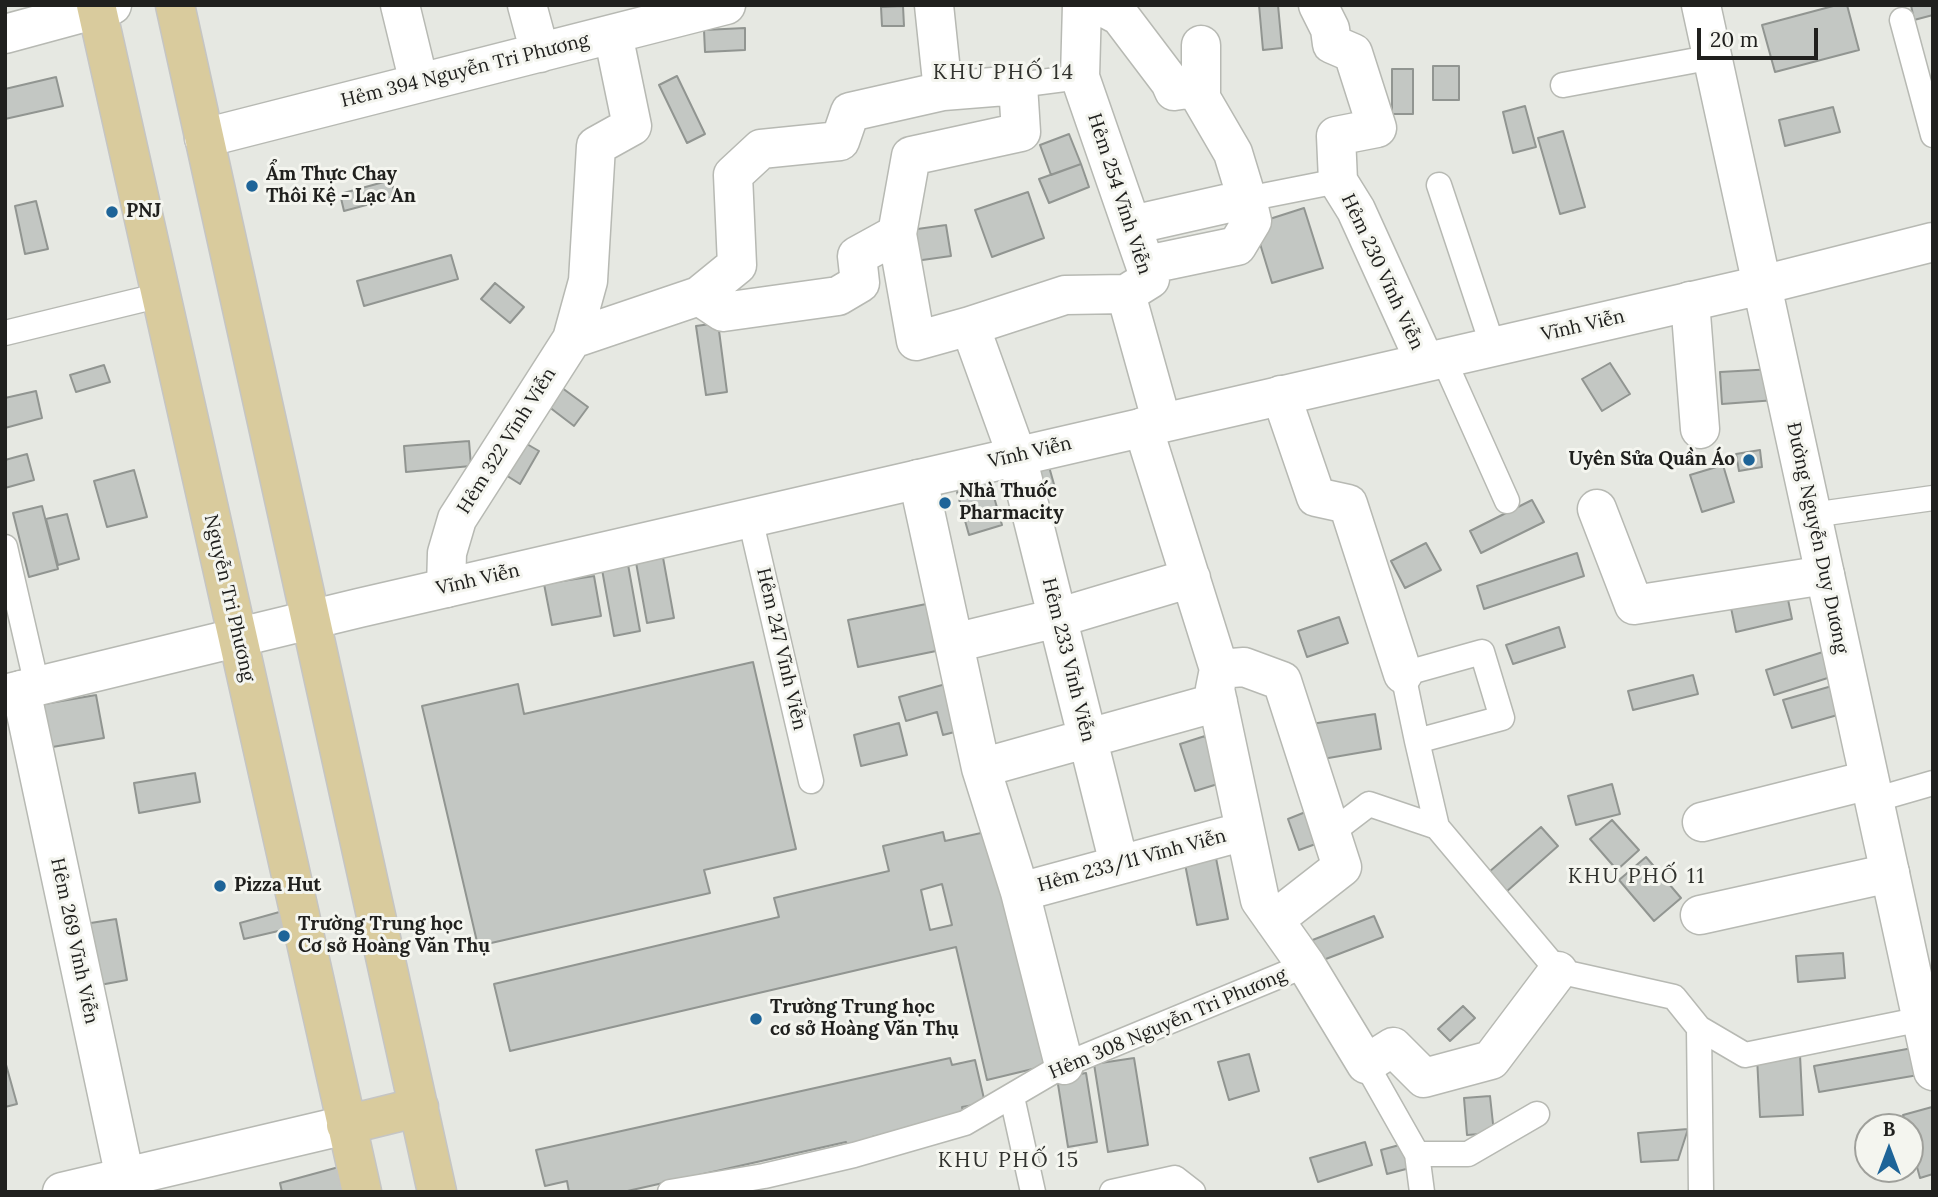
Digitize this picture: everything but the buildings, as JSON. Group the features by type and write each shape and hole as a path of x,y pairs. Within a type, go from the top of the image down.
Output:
{"main road":[{"path":"175,5 437,1192"},
{"name":"Nguyễn Tri Phương","path":"102,7 161,295 362,1192"},
{"path":"346,1125 419,1107"}],"street":[{"path":"400,5 419,83"},
{"path":"527,5 540,52"},
{"name":"Hẻm 394 Nguyễn Tri Phương","path":"204,138 613,34 661,13 726,5"},
{"path":"934,5 943,92"},
{"path":"1080,77 1082,5"},
{"path":"1098,5 1120,16 1170,82 1174,92 1201,87"},
{"name":"Hẻm 230 Vĩnh Viễn","path":"1318,5 1330,29 1332,44 1353,52 1377,128 1336,136 1338,181 1356,210 1434,360"},
{"name":"Đường Nguyễn Duy Dương","path":"1701,5 1933,1071"},
{"path":"5,34 102,7"},
{"name":"Hẻm 322 Vĩnh Viễn","path":"446,588 447,553 457,519 572,339 588,281 596,146 632,126 613,34"},
{"path":"572,339 699,296 737,265 733,175 761,149 840,141 850,112 943,92 1018,85 1021,132 911,156 897,234 916,341 1065,295 1136,280 1237,246 1252,221 1233,153 1201,97 1201,45"},
{"name":"Hẻm 254 Vĩnh Viễn","path":"1080,77 1132,225 1152,425 1219,686 1260,900 1306,965 1366,1064"},
{"path":"1132,225 1247,199"},
{"path":"699,296 723,312 838,296 860,284 857,256 897,234"},
{"name":"Vĩnh Viễn","path":"21,690 311,619 1762,285 1933,242"},
{"path":"1690,301 1700,429"},
{"name":"Hẻm 233 Vĩnh Viễn","path":"970,326 1017,456 1119,864"},
{"path":"1281,395 1316,497 1348,504 1403,674"},
{"path":"918,479 981,768 1020,892 1064,1065"},
{"path":"1597,509 1634,605 1825,575"},
{"path":"954,643 1057,618 1191,578"},
{"path":"981,768 1088,739 1219,686 1244,667 1282,681 1342,867 1274,920"},
{"name":"Hẻm 269 Vĩnh Viễn","path":"21,690 126,1184"},
{"path":"1702,822 1872,790"},
{"name":"Hẻm 233/11 Vĩnh Viễn","path":"1020,892 1245,831"},
{"path":"1700,915 1890,873"},
{"path":"1366,1064 1393,1048 1424,1078 1491,1060 1558,971"},
{"path":"62,1192 126,1184 346,1125"}],"lane":[{"path":"1902,20 1933,135"},
{"path":"1563,85 1713,57"},
{"path":"1018,85 1080,77"},
{"path":"1247,199 1338,181"},
{"path":"1439,185 1493,347"},
{"path":"5,333 161,295"},
{"path":"1434,360 1507,501"},
{"path":"1812,515 1933,498"},
{"name":"Hẻm 247 Vĩnh Viễn","path":"750,518 811,781"},
{"path":"5,547 21,690"},
{"path":"1417,741 1502,718 1482,652 1403,674 1417,741 1437,827 1558,971 1674,997 1699,1028 1745,1055 1922,1019"},
{"path":"1872,790 1933,783"},
{"path":"1331,833 1369,804 1437,827"},
{"name":"Hẻm 308 Nguyễn Tri Phương","path":"670,1192 766,1184 965,1123 1064,1065 1306,965"},
{"path":"1699,1028 1701,1192"},
{"path":"1366,1064 1417,1154 1422,1192"},
{"path":"1012,1097 1033,1192"},
{"path":"1417,1154 1468,1154 1537,1114"},
{"path":"1112,1192 1175,1178 1194,1192"}],"place":[{"name":"Ẩm Thực Chay Thôi Kệ - Lạc An","path":"252,186"},
{"name":"PNJ","path":"112,212"},
{"name":"Uyên Sửa Quần Áo","path":"1749,460"},
{"name":"Nhà Thuốc Pharmacity","path":"945,503"},
{"name":"Pizza Hut","path":"220,886"},
{"name":"Trường Trung học Cơ sở Hoàng Văn Thụ","path":"284,936"},
{"name":"Trường Trung học cơ sở Hoàng Văn Thụ","path":"756,1019"}],"district":[{"name":"KHU PHỐ 14","path":"1004,73"},
{"name":"KHU PHỐ 11","path":"1637,877"},
{"name":"KHU PHỐ 15","path":"1009,1161"}]}
